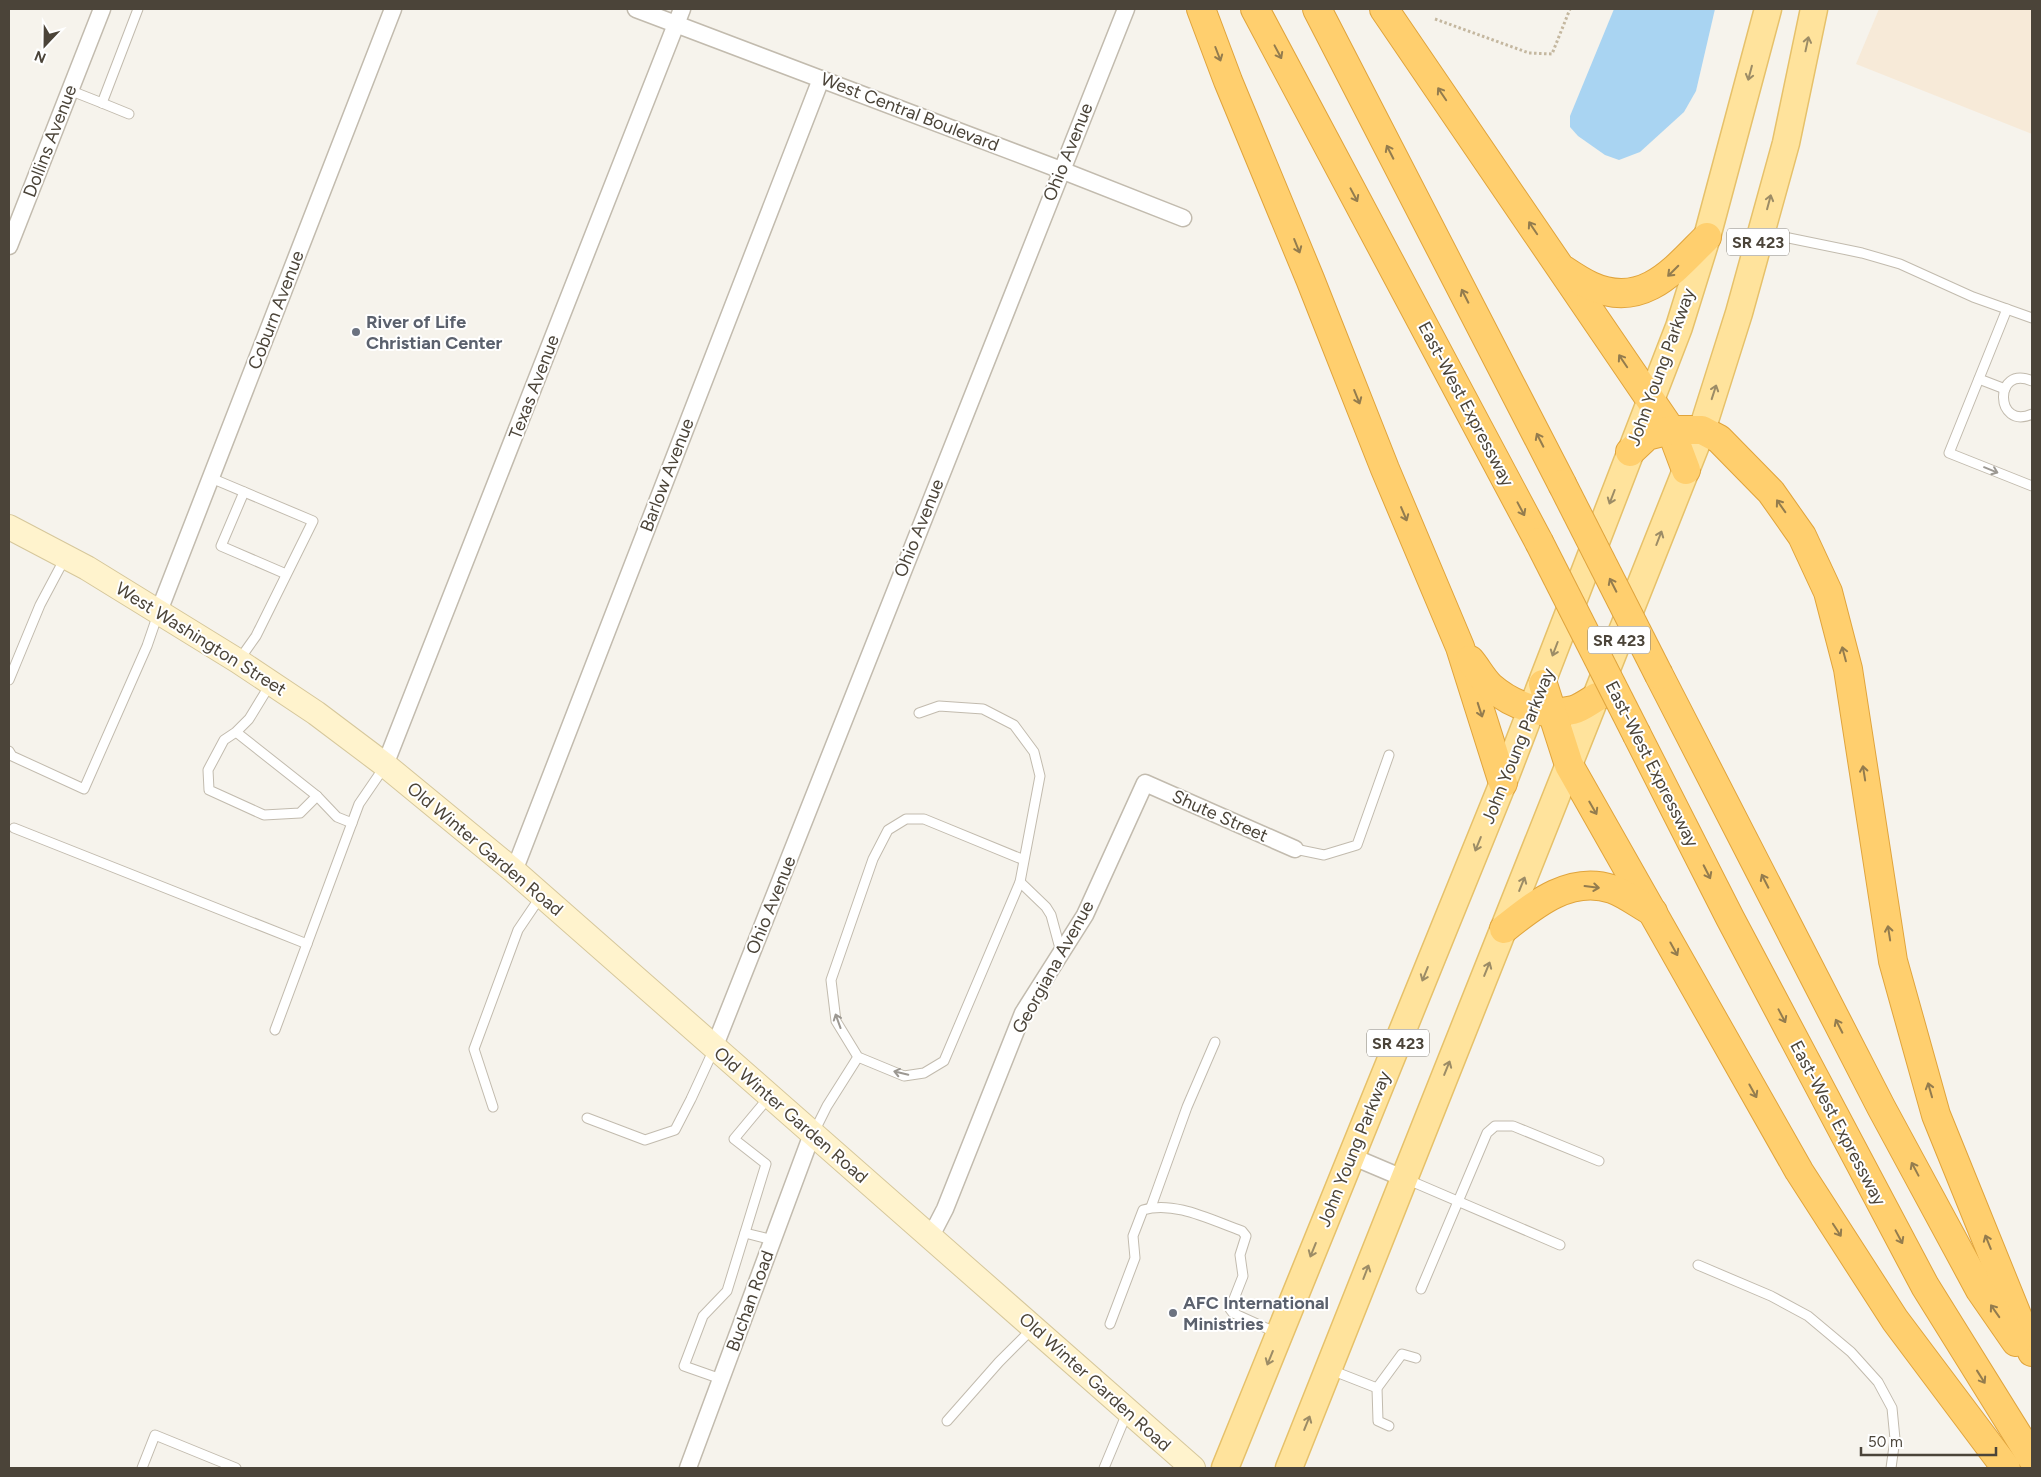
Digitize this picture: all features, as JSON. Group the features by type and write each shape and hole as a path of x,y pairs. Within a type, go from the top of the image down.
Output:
{"highway":[{"path":"1201,9 1228,81 1460,647 1503,783"},
{"name":"East-West Expressway","path":"1255,9 1539,542 1730,918 1925,1286 2032,1458"},
{"path":"1316,9 1877,1099 1980,1290 2032,1365"},
{"path":"1384,9 1671,430 1686,470"},
{"path":"1561,268 1593,287 1620,293 1647,288 1665,278 1708,237"},
{"path":"1630,452 1647,436 1671,430 1702,430 1728,446 1770,492 1802,536 1828,592 1848,669 1893,961 1936,1115 2032,1352"},
{"path":"1460,647 1490,686 1507,698 1543,711 1575,710 1597,697"},
{"path":"1542,684 1543,711 1569,766 1799,1171 1895,1320 2006,1468"},
{"path":"1504,930 1537,903 1552,894 1584,886 1612,889 1653,912"}],"main road":[{"name":"John Young Parkway","path":"1542,684 1679,327 1708,237 1768,9"},
{"name":"SR 423","path":"1293,1465 1328,1369 1702,430 1739,313 1786,143 1814,9"},
{"name":"West Washington Street","path":"9,527 66,557 159,611 238,661 316,713 385,765"},
{"name":"John Young Parkway","path":"1226,1468 1503,783 1543,711"},
{"name":"Old Winter Garden Road","path":"385,765 514,871 1193,1468"}],"street":[{"name":"Dollins Avenue","path":"9,246 102,9"},
{"name":"Coburn Avenue","path":"159,611 394,9"},
{"name":"West Central Boulevard","path":"636,9 1183,218"},
{"name":"Texas Avenue","path":"385,765 682,9"},
{"name":"Ohio Avenue","path":"714,1048 1126,9"},
{"name":"Barlow Avenue","path":"514,871 821,79"},
{"name":"Shute Street","path":"1145,783 1295,849"},
{"name":"Georgiana Avenue","path":"931,1236 945,1209 1023,1012 1085,915 1145,783"},
{"name":"Buchan Road","path":"688,1468 812,1134"},
{"path":"1351,1156 1404,1178"}],"lane":[{"path":"102,103 138,9"},
{"path":"69,90 129,114"},
{"path":"1762,230 1784,237 1862,253 1900,264 1973,297 2032,318"},
{"path":"2007,309 1949,453 2032,486"},
{"path":"2032,381 2019,378 2008,384 2003,401 2009,412 2021,417 2032,414"},
{"path":"1979,379 2005,389"},
{"path":"211,478 313,521 256,636 238,661"},
{"path":"244,492 221,546 286,574"},
{"path":"9,680 40,605 66,557"},
{"path":"9,751 12,756 84,789 147,646 159,611"},
{"path":"271,682 249,719 236,732 224,740 208,770 209,790 264,815 300,813 317,796"},
{"path":"919,713 939,706 983,709 1014,725 1034,752 1040,776 1020,882 944,1061 924,1073 904,1076 858,1057 836,1022 831,980 873,859 888,830 906,819 924,819 1024,860"},
{"path":"236,732 317,796 336,817 352,823"},
{"path":"1295,849 1324,855 1357,844 1389,756"},
{"path":"275,1030 359,804 385,765"},
{"path":"14,828 307,944"},
{"path":"1020,882 1046,907 1051,915 1061,952"},
{"path":"493,1107 474,1048 518,930 542,896"},
{"path":"1151,1207 1187,1107 1215,1042"},
{"path":"587,1118 645,1140 675,1130 714,1048"},
{"path":"812,1134 858,1057"},
{"path":"721,1379 684,1366 703,1316 727,1291 766,1164 734,1139 769,1096"},
{"path":"1420,1289 1487,1133 1495,1126 1513,1126 1600,1162"},
{"path":"1404,1178 1560,1246"},
{"path":"1110,1324 1135,1258 1133,1236 1143,1210 1151,1207 1171,1207 1242,1231 1246,1236 1240,1255 1243,1276 1230,1309 1233,1313 1279,1334"},
{"path":"745,1233 773,1240"},
{"path":"1698,1265 1771,1296 1808,1316 1851,1352 1878,1382 1892,1408 1895,1439 1891,1468"},
{"path":"947,1420 1034,1328"},
{"path":"1389,1426 1378,1421 1378,1388 1402,1354 1416,1358"},
{"path":"1328,1369 1378,1388"},
{"path":"1104,1468 1128,1411"},
{"path":"142,1468 155,1435 236,1468"}],"path":[{"path":"1435,19 1528,54 1552,54 1570,9"}],"shaded area":[{"path":"1879,9 2032,9 2032,134 1856,64"}],"water":[{"path":"1614,9 1715,9 1696,91 1684,112 1640,152 1619,160 1605,155 1578,136 1570,127 1570,116"}],"place":[{"name":"River of Life Christian Center","path":"356,332"},
{"name":"AFC International Ministries","path":"1173,1313"}]}
